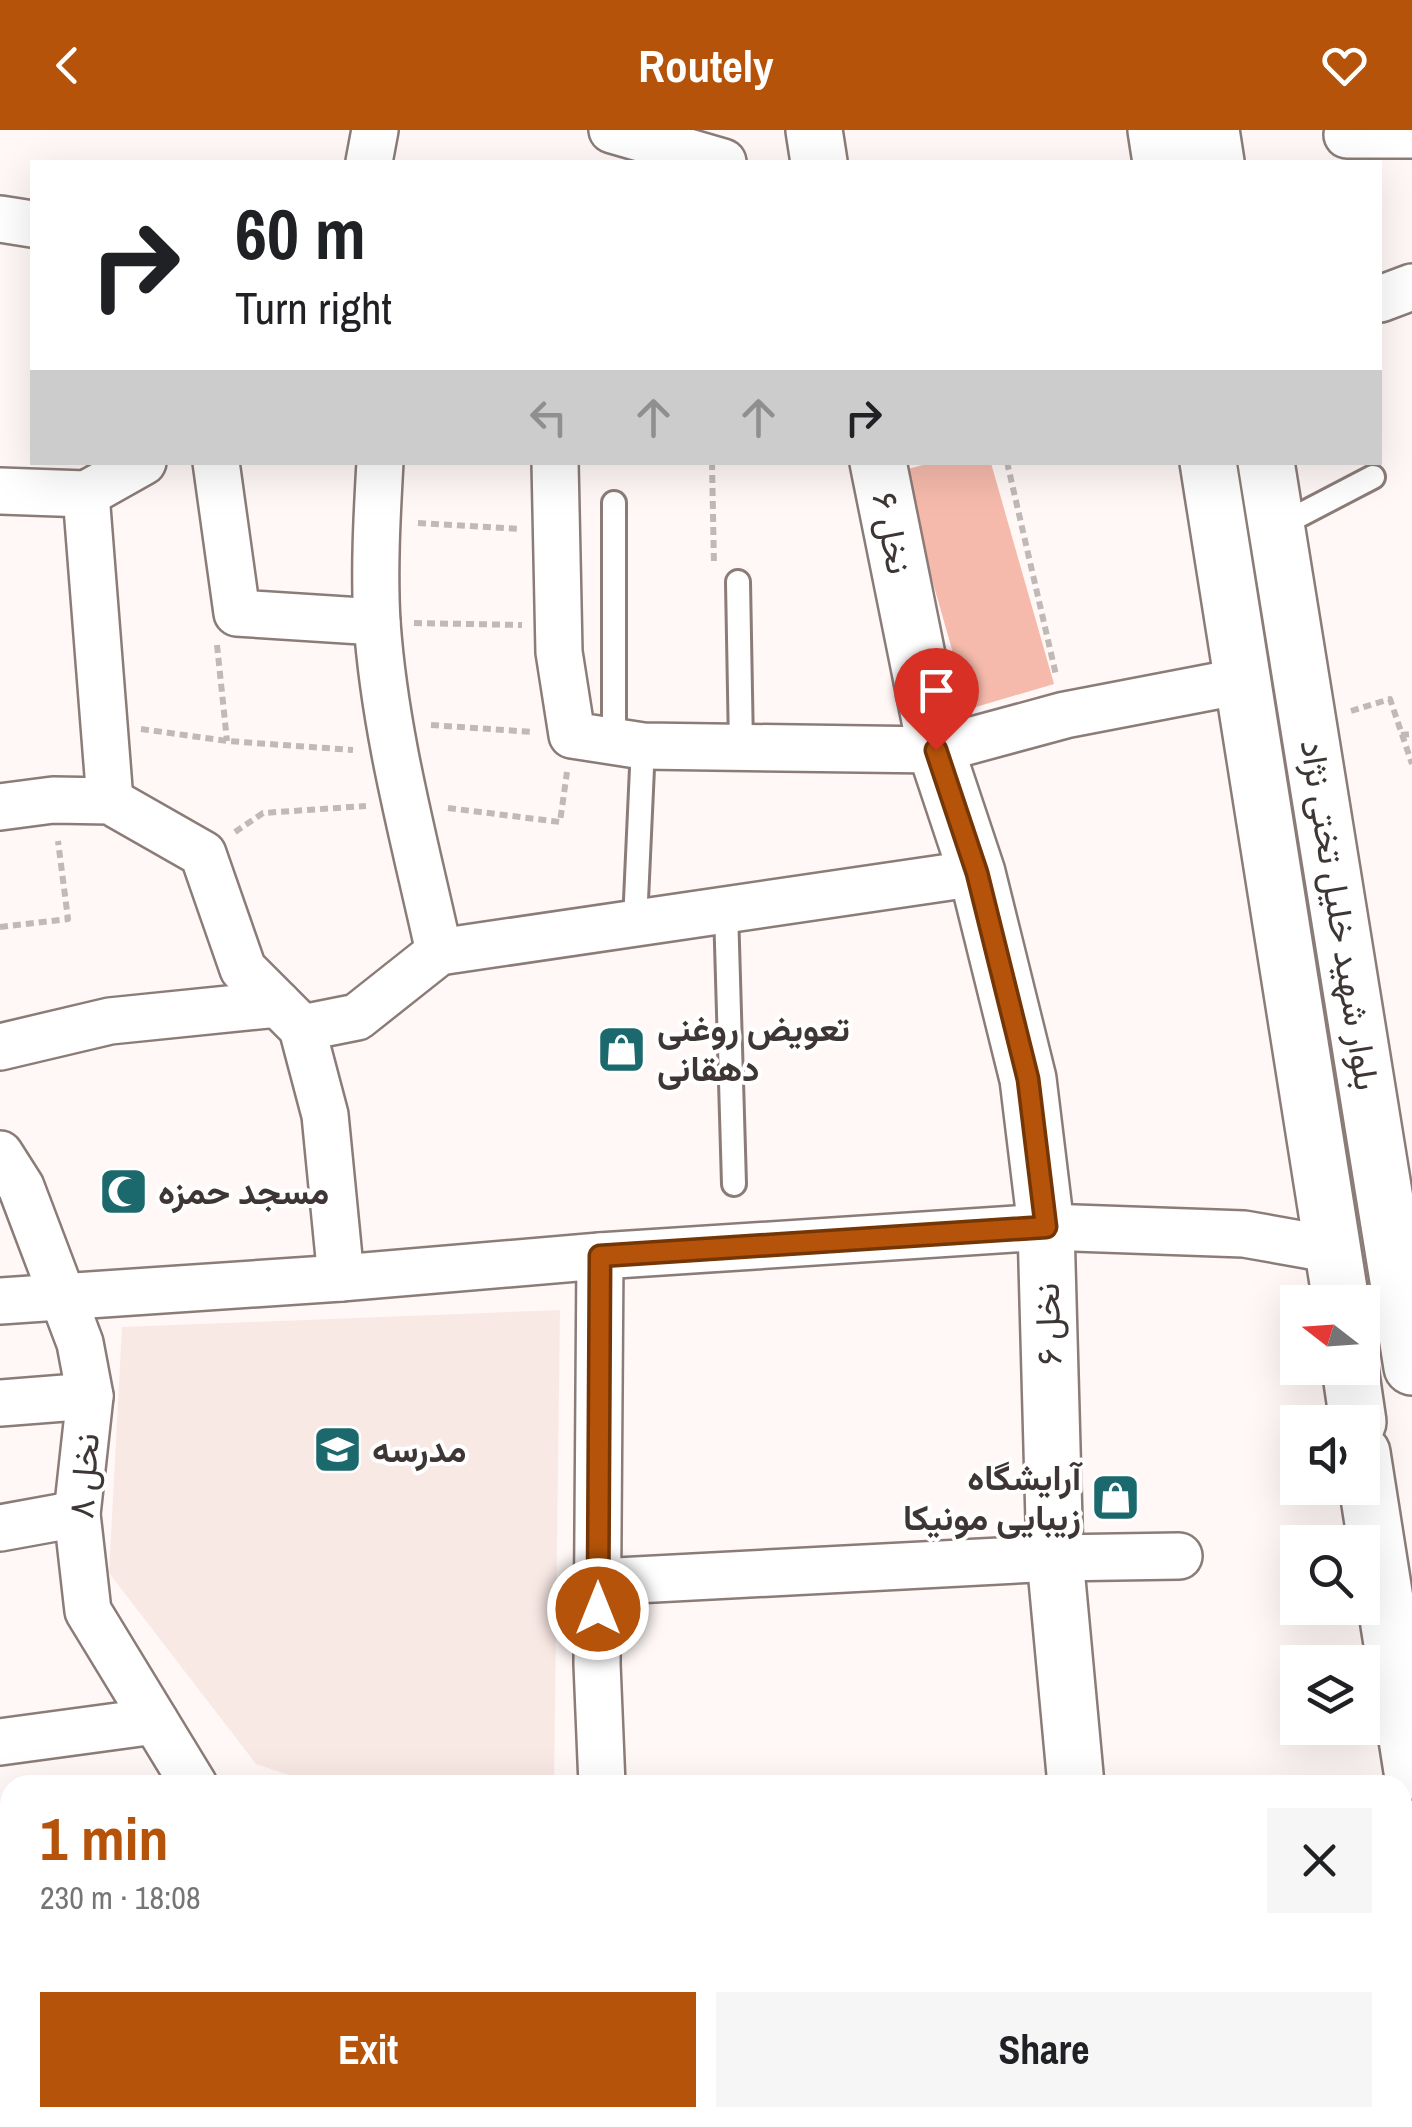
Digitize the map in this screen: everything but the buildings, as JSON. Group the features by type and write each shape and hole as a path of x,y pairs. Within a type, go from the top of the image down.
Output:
{"street":[{"path":"368,160 376,130"},
{"path":"814,130 819,160"},
{"path":"1156,130 1161,160"},
{"path":"1211,130 1216,160"},
{"path":"624,132 716,160"},
{"path":"1347,134 1412,135"},
{"path":"0,219 30,224"},
{"path":"1382,298 1412,287"},
{"path":"0,491 86,494 138,465"},
{"path":"216,465 237,612 377,622"},
{"path":"380,465 377,622 403,803 439,952"},
{"path":"554,465 559,652 610,741 936,750 1065,716 1242,681"},
{"name":"نخل ۶","path":"879,465 936,750 977,873 1028,1079 1046,1227 1055,1558 1075,1775"},
{"name":"بلوار شهید خلیل تختی نژاد","path":"1208,465 1339,1285"},
{"name":"بلوار شهید خلیل تختی نژاد","path":"1266,465 1412,1368"},
{"path":"86,494 110,802"},
{"path":"0,807 54,800 110,802 202,854 243,969 290,1016 325,1116 340,1278"},
{"path":"0,1047 110,1021 357,1017 439,952 977,873"},
{"name":"نخل ۸","path":"0,1154 21,1187 80,1343 90,1396 77,1514 88,1611 188,1775"},
{"path":"0,1301 1046,1227 1244,1234 1334,1250"},
{"path":"600,1256 598,1582 602,1775"},
{"path":"0,1404 90,1396"},
{"path":"1370,1505 1412,1771"},
{"path":"0,1528 77,1514"},
{"path":"598,1582 1055,1558 1180,1556"},
{"path":"0,1742 155,1721"}],"lane":[{"path":"1276,527 1373,477"},
{"path":"614,504 610,741 635,922"},
{"path":"738,582 740,746"},
{"path":"726,910 734,1184"}],"path":[{"path":"712,465 714,569 738,582"},
{"path":"1008,465 1065,716"},
{"path":"377,521 556,531"},
{"path":"226,741 216,632 237,612"},
{"path":"377,622 558,626"},
{"path":"1310,723 1390,699 1412,764"},
{"path":"106,724 226,741 392,737 610,741"},
{"path":"1401,735 1412,734"},
{"path":"202,854 263,812 403,803 560,822 610,741"},
{"path":"0,927 68,919 54,800"}],"shaded area":[{"path":"923,465 992,465 1054,684 969,709 901,471"},
{"name":"مدرسه","path":"560,1310 554,1775 289,1775 256,1764 109,1573 122,1327"}],"place":[{"name":"تعویض روغنی دهقانی","path":"622,1049"},
{"name":"مسجد حمزه","path":"123,1192"},
{"name":"مدرسه","path":"337,1450"},
{"name":"آرایشگاه زیبایی مونیکا","path":"1116,1498"}],"route":[{"path":"598,1609 600,1256 1046,1227 1028,1079 977,873 936,750"}]}
